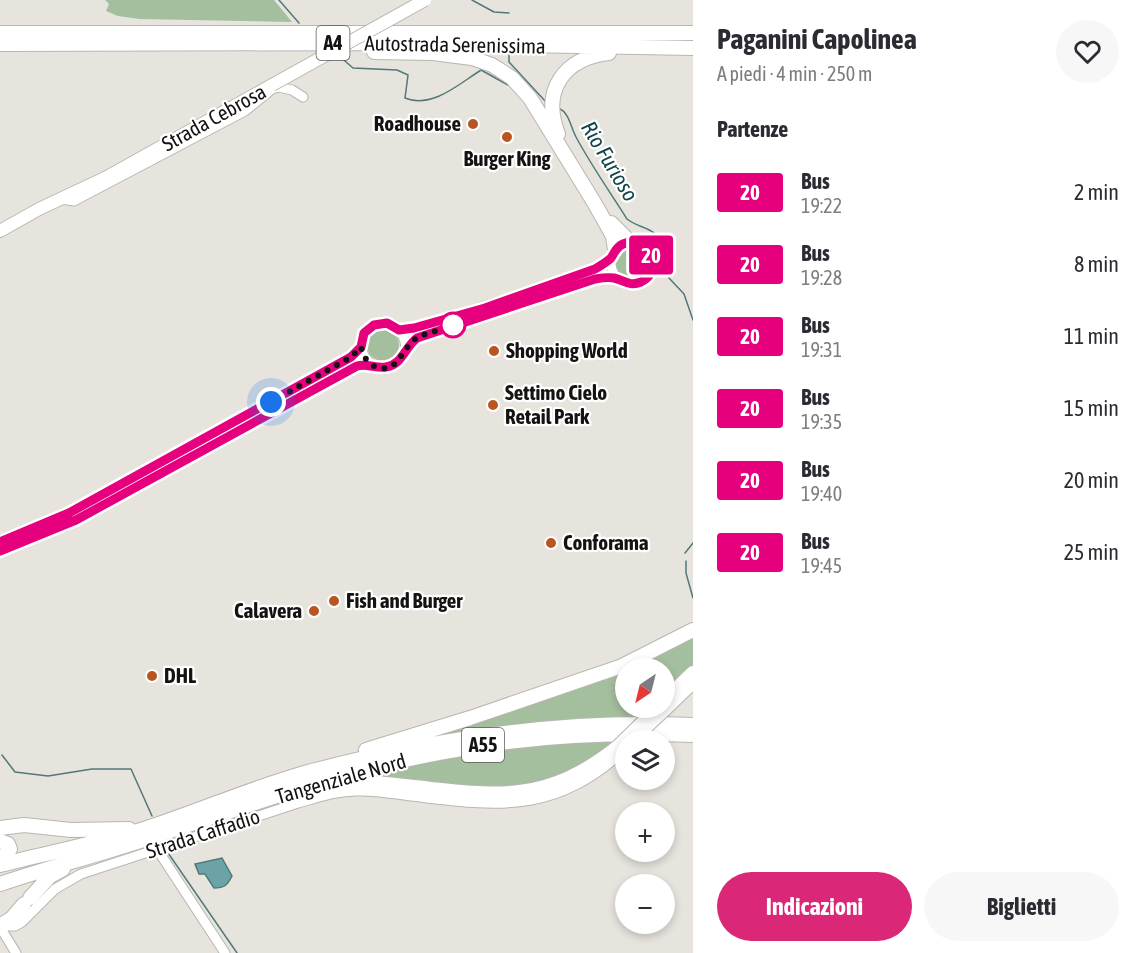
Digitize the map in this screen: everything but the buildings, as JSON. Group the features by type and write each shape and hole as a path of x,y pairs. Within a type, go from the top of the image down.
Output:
{"highway":[{"path":"610,33 693,27"},
{"name":"Autostrada Serenissima","path":"0,33 693,33"},
{"path":"328,43 376,52 454,55 482,61 502,70 519,85 537,109 611,232 613,254"},
{"name":"Autostrada Serenissima","path":"0,44 328,43 693,48"},
{"path":"630,242 610,221 562,142 553,117 554,92 568,69 586,58 612,52 665,48"},
{"name":"A55","path":"307,772 334,760 470,718 622,666 693,630"},
{"name":"A55","path":"675,693 693,673"},
{"name":"A55","path":"640,730 651,718"},
{"name":"Tangenziale Nord","path":"2,858 54,852 143,829 307,772 434,743 527,729 629,723 693,725"},
{"name":"Tangenziale Nord","path":"0,884 330,779 397,762 533,739 605,734 693,735"},
{"name":"A55","path":"278,796 355,783 480,794 526,792 547,787 578,774 615,752"},
{"path":"0,828 24,825 71,830 143,829"},
{"path":"0,841 8,844 10,849 2,858"},
{"path":"0,926 12,918 55,872 129,844"}],"main road":[{"name":"Strada Cebrosa","path":"0,231 39,209 143,161 194,129 425,0"}],"street":[{"path":"143,161 250,107 272,89 279,87 292,90 303,97"},
{"path":"0,550 76,520 357,366 364,364 390,366 402,357 405,350 417,338 595,279 616,278 628,284 634,284 645,279 652,270 653,260 648,249 637,242 624,243 595,269 530,292 414,328 399,330"},
{"path":"613,254 612,272 616,278"},
{"path":"0,542 69,513 351,357 361,347 364,333 374,325 387,323 399,330 404,336 405,350"},
{"path":"361,347 367,361 374,366"},
{"path":"675,698 693,685"},
{"path":"643,730 653,718"},
{"name":"Strada Caffadio","path":"0,926 15,926 22,922 49,894 65,882 90,871 298,803 343,792 380,792 484,805 520,803 570,788 592,776 615,755"},
{"path":"157,849 225,953"},
{"path":"0,926 16,953"}],"green space":[{"path":"105,0 274,0 292,22 140,19 118,16 106,11 109,4"},
{"path":"631,246 643,251 648,263 643,275 631,280 619,275 614,263 619,251"},
{"path":"383,329 394,334 399,345 394,356 383,361 372,356 367,345 372,334"},
{"path":"693,634 693,666 675,684 675,658 631,658"},
{"path":"615,664 615,718 631,718 431,738 430,736"},
{"path":"615,741 572,773 502,792 364,776 479,753 537,746"}],"water":[{"path":"222,858 232,876 225,886 214,888 205,874 199,874 195,864"}],"waterway":[{"name":"Rio Furioso","path":"279,0 299,23"},
{"path":"472,0 494,12 509,13"},
{"name":"Rio Furioso","path":"509,54 509,62 546,102"},
{"name":"Rio Furioso","path":"338,55 353,68 397,70 408,75 405,98 415,101 435,98 481,70 508,85"},
{"name":"Rio Furioso","path":"560,109 568,117 574,133 594,168 627,219 651,231 664,246"},
{"name":"Rio Furioso","path":"667,256 668,267"},
{"name":"Rio Furioso","path":"668,276 684,294 693,320"},
{"name":"Rio Furioso","path":"685,553 693,543"},
{"name":"Rio Furioso","path":"686,561 686,573 693,598"},
{"path":"2,755 15,772 48,776 92,769 131,769 152,816"},
{"path":"166,850 237,953"}],"bus line":[{"name":"20","path":"0,542 69,513 351,357 361,347 364,333 374,325 387,323 399,330 414,328 485,308 595,269 611,258 618,246 624,243 637,242 648,249 651,255 652,270 650,275 640,283 628,284 616,278 595,279 417,338 405,350 397,363 385,368 364,364 357,366 76,520 0,551"}],"place":[{"name":"Roadhouse","path":"473,124"},
{"name":"Burger King","path":"507,137"},
{"name":"Shopping World","path":"494,351"},
{"name":"Settimo Cielo Retail Park","path":"493,405"},
{"name":"Conforama","path":"551,543"},
{"name":"Fish and Burger","path":"334,601"},
{"name":"Calavera","path":"314,611"},
{"name":"DHL","path":"152,676"}],"route":[{"path":"271,402 351,357 361,347 367,361 374,366 385,368 397,363 405,350 417,338 453,325"}]}
